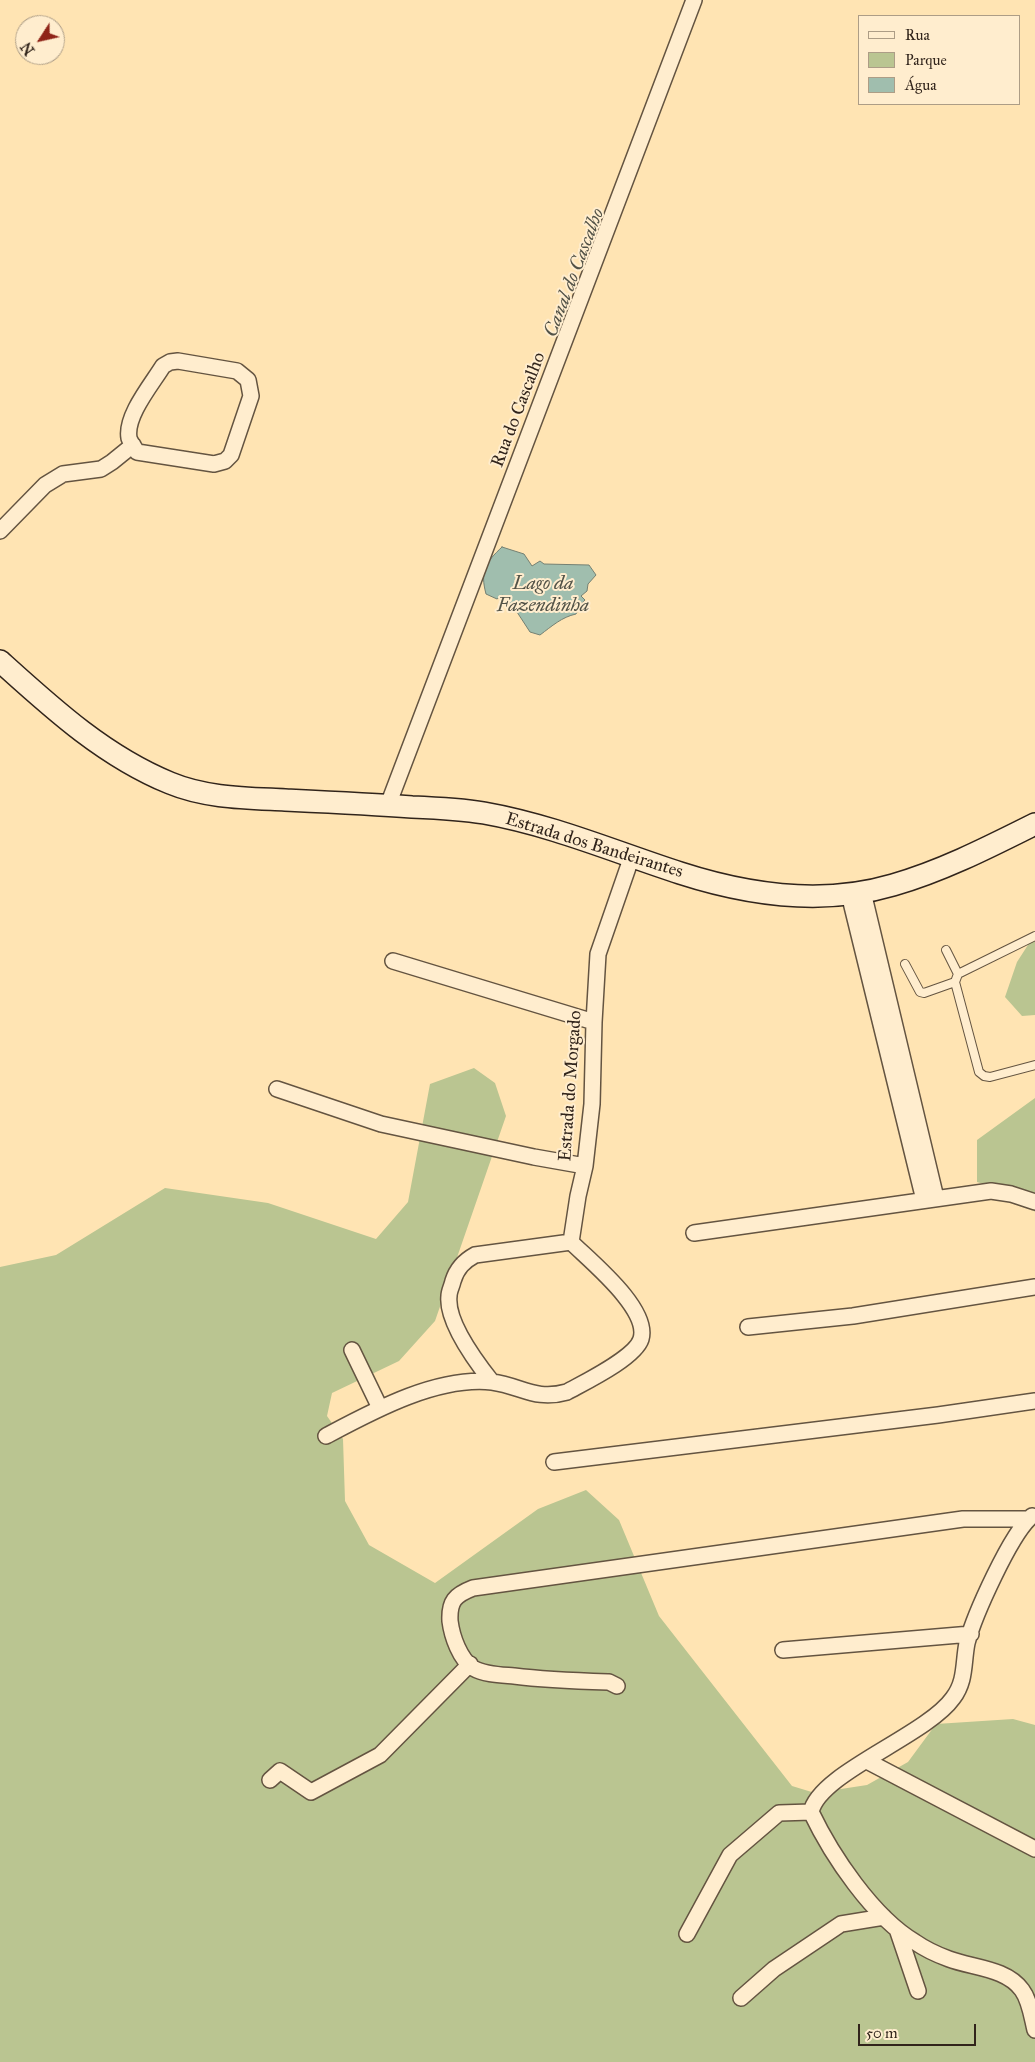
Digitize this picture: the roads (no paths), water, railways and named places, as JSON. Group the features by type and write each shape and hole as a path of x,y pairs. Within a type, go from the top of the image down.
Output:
{"main road":[{"name":"Estrada dos Bandeirantes","path":"0,661 69,722 122,759 171,784 225,797 388,805 483,813 567,834 720,885 762,894 792,896 856,893 890,886 919,877 966,858 1035,824"}],"street":[{"name":"Rua do Cascalho","path":"388,805 694,0"},
{"path":"178,361 237,371 248,380 251,396 231,455 225,461 214,464 137,452 133,445 129,439 130,423 135,410 163,366 170,362 178,361"},
{"path":"0,531 51,481 63,474 101,469 133,445"},
{"name":"Estrada do Morgado","path":"570,1242 585,1166 592,1104 598,954 632,856"},
{"path":"856,893 930,1199"},
{"path":"393,961 594,1022"},
{"path":"277,1089 381,1124 585,1166"},
{"path":"694,1233 991,1192 1011,1194 1035,1202"},
{"path":"326,1436 380,1408 438,1388 467,1383 492,1382 540,1396 555,1395 580,1385 631,1353 641,1338 641,1324 635,1310 613,1283 570,1242 475,1255 464,1261 454,1277 448,1296 450,1312 476,1362 492,1382"},
{"path":"748,1327 853,1316 1035,1287"},
{"path":"352,1350 380,1408"},
{"path":"554,1462 938,1415 1035,1401"},
{"path":"1031,1516 1007,1548 967,1644 964,1676 952,1699 929,1721 848,1772 819,1796 812,1805 810,1812 836,1859 884,1917 914,1942 949,1959 1000,1974 1012,1981 1022,1991 1028,2004 1035,2030"},
{"path":"617,1686 610,1682 556,1681 489,1674 474,1668 458,1648 451,1631 450,1610 454,1599 462,1592 473,1588 963,1519 1031,1516"},
{"path":"783,1650 971,1634"},
{"path":"270,1780 280,1771 311,1792 380,1755 470,1664"},
{"path":"867,1761 1035,1849"},
{"path":"687,1934 730,1855 779,1813 810,1812"},
{"path":"741,1998 774,1969 841,1924 884,1917"},
{"path":"896,1927 918,1991"}],"lane":[{"path":"905,964 920,992 924,993 957,978 1035,936"},
{"path":"946,950 957,978 979,1072 984,1076 990,1077 1035,1065"}],"water":[{"name":"Lago da Fazendinha","path":"502,547 524,554 532,566 540,561 544,564 589,565 596,575 588,584 587,591 581,596 585,600 576,614 553,625 540,635 530,632 503,595 497,599 486,594 484,586 485,568 491,558"}],"water label":[{"name":"Canal do Cascalho","path":"575,273"}]}
